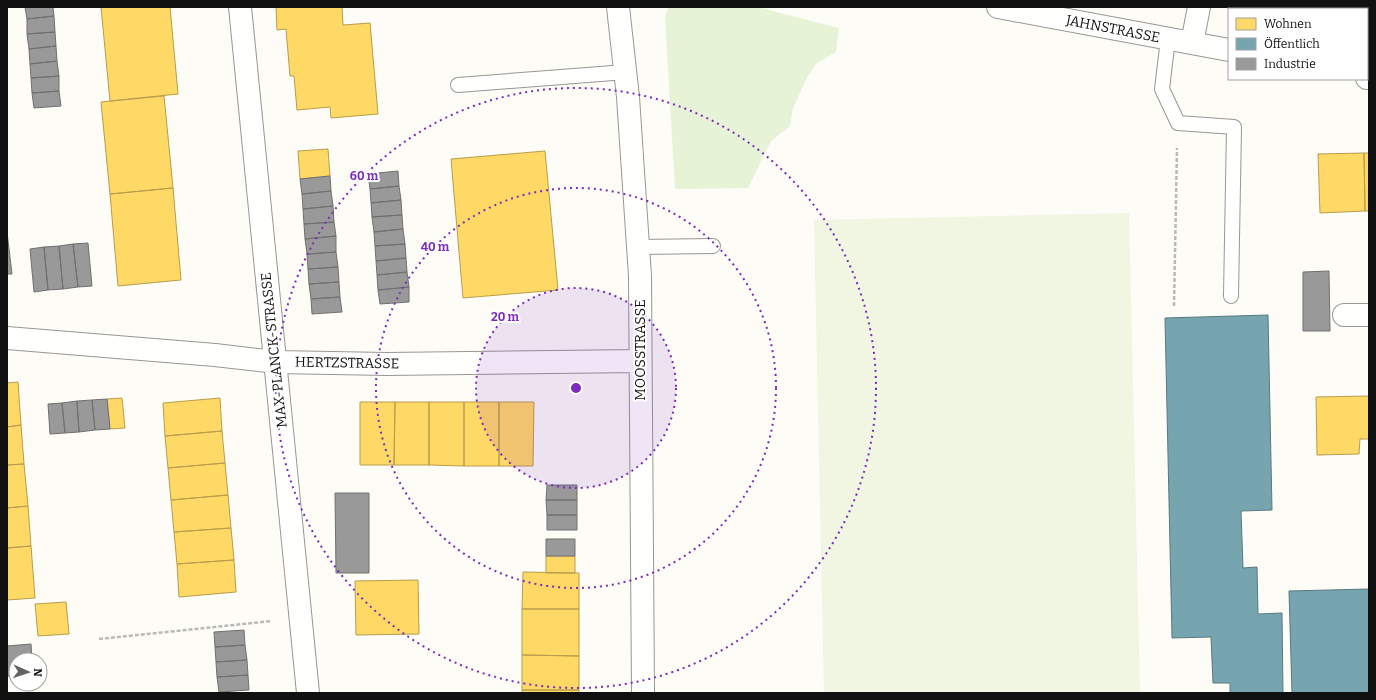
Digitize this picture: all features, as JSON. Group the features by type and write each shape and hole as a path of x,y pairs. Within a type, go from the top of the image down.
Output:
{"street":[{"name":"MAX-PLANCK-STRASSE","path":"240,7 308,693"},
{"name":"MOOSSTRASSE","path":"618,7 626,72 638,247 643,693"},
{"name":"JAHNSTRASSE","path":"998,7 1228,50"},
{"path":"1192,43 1199,7"},
{"path":"1344,316 1369,315"},
{"name":"HERTZSTRASSE","path":"7,338 215,355 276,362 387,364 640,360"}],"lane":[{"path":"1168,39 1162,88 1178,123 1234,127 1231,296"},
{"path":"458,85 626,72"},
{"path":"638,247 713,246"}],"path":[{"path":"1174,306 1178,123"},
{"path":"99,639 301,618"}],"green space":[{"path":"668,7 757,7 839,28 836,52 816,64 807,78 793,108 790,126 771,141 748,188 675,189 665,18"},
{"path":"1129,213 1140,693 824,693 814,220"}],"building: Wohnen":[{"path":"101,7 170,7 178,94 110,101"},
{"path":"276,7 342,7 343,25 370,23 378,114 331,118 330,107 297,110 294,76 290,76 286,29 277,30"},
{"path":"1369,7 1369,26 1368,8 1317,8"},
{"path":"164,96 173,188 110,194 101,102"},
{"path":"328,149 330,176 300,179 298,151"},
{"path":"545,151 558,290 463,298 451,159"},
{"path":"1364,153 1369,153 1369,211 1365,211"},
{"path":"1364,153 1365,211 1320,213 1318,154"},
{"path":"173,188 181,280 118,286 110,194"},
{"path":"18,382 21,425 7,427 7,383"},
{"path":"1369,396 1369,439 1360,439 1359,454 1317,455 1316,397"},
{"path":"122,398 125,428 110,429 107,399"},
{"path":"220,398 222,431 165,436 163,403"},
{"path":"360,402 395,402 394,465 360,465"},
{"path":"395,402 429,402 429,465 394,465"},
{"path":"429,402 464,402 464,466 429,465"},
{"path":"464,402 499,402 499,466 464,466"},
{"path":"499,402 534,402 533,466 499,466"},
{"path":"21,425 24,464 7,465 7,427"},
{"path":"222,431 225,463 168,468 165,436"},
{"path":"225,463 228,495 171,500 168,468"},
{"path":"24,464 28,506 7,508 7,465"},
{"path":"228,495 231,528 174,532 171,500"},
{"path":"28,506 31,546 7,548 7,508"},
{"path":"231,528 234,560 177,564 174,532"},
{"path":"31,546 35,598 7,600 7,548"},
{"path":"546,556 575,556 575,573 546,573"},
{"path":"234,560 236,592 179,597 177,564"},
{"path":"523,572 579,573 579,609 522,609"},
{"path":"418,580 419,634 356,635 355,581"},
{"path":"66,602 69,634 38,636 35,604"},
{"path":"522,609 579,609 579,656 522,655"},
{"path":"522,655 579,656 579,690 522,690"},
{"path":"522,690 579,690 579,693 522,693"}],"building: Öffentlich":[{"path":"1268,315 1272,510 1241,511 1243,568 1257,567 1258,614 1282,613 1283,693 1230,693 1230,683 1213,683 1211,637 1172,638 1165,318"},
{"path":"1369,589 1369,693 1292,693 1289,591"}],"building: Industrie":[{"path":"25,7 53,7 54,16 27,19"},
{"path":"54,16 55,32 27,34 27,19"},
{"path":"55,32 56,46 29,49 27,34"},
{"path":"56,46 57,61 30,64 29,49"},
{"path":"57,61 59,76 31,78 30,64"},
{"path":"59,76 59,91 32,93 31,78"},
{"path":"59,91 61,106 34,108 32,93"},
{"path":"398,171 399,186 370,189 368,174"},
{"path":"330,176 331,191 302,194 300,179"},
{"path":"399,186 401,200 371,203 370,189"},
{"path":"331,191 333,206 303,209 302,194"},
{"path":"401,200 402,215 372,217 371,203"},
{"path":"333,206 334,222 304,224 303,209"},
{"path":"402,215 403,229 374,232 372,217"},
{"path":"334,222 336,236 305,239 304,224"},
{"path":"403,229 405,244 375,246 374,232"},
{"path":"7,232 12,274 7,274"},
{"path":"336,236 336,252 307,254 305,239"},
{"path":"88,243 92,286 78,287 73,244"},
{"path":"73,244 78,287 63,289 59,246"},
{"path":"405,244 406,258 376,261 375,246"},
{"path":"59,246 63,289 48,290 44,247"},
{"path":"44,247 48,290 34,292 30,249"},
{"path":"336,252 338,267 308,269 307,254"},
{"path":"406,258 407,272 377,275 376,261"},
{"path":"338,267 339,282 309,284 308,269"},
{"path":"1329,271 1330,331 1303,331 1303,272"},
{"path":"407,272 409,287 378,290 377,275"},
{"path":"339,282 340,297 311,299 309,284"},
{"path":"409,287 409,302 380,304 378,290"},
{"path":"340,297 342,312 312,314 311,299"},
{"path":"107,399 110,429 95,430 92,400"},
{"path":"92,400 95,430 79,432 77,401"},
{"path":"77,401 79,432 65,433 62,403"},
{"path":"62,403 65,433 50,434 48,404"},
{"path":"547,485 577,485 577,500 546,500"},
{"path":"335,493 369,493 369,573 336,573"},
{"path":"546,500 577,500 577,515 547,515"},
{"path":"547,515 577,515 577,530 547,530"},
{"path":"546,539 575,539 575,556 546,556"},
{"path":"244,630 245,645 215,647 214,632"},
{"path":"31,644 32,652 8,652 8,676 7,676 7,646"},
{"path":"245,645 247,660 216,662 215,647"},
{"path":"247,660 248,675 217,677 216,662"},
{"path":"248,675 249,690 219,692 217,677"}]}
